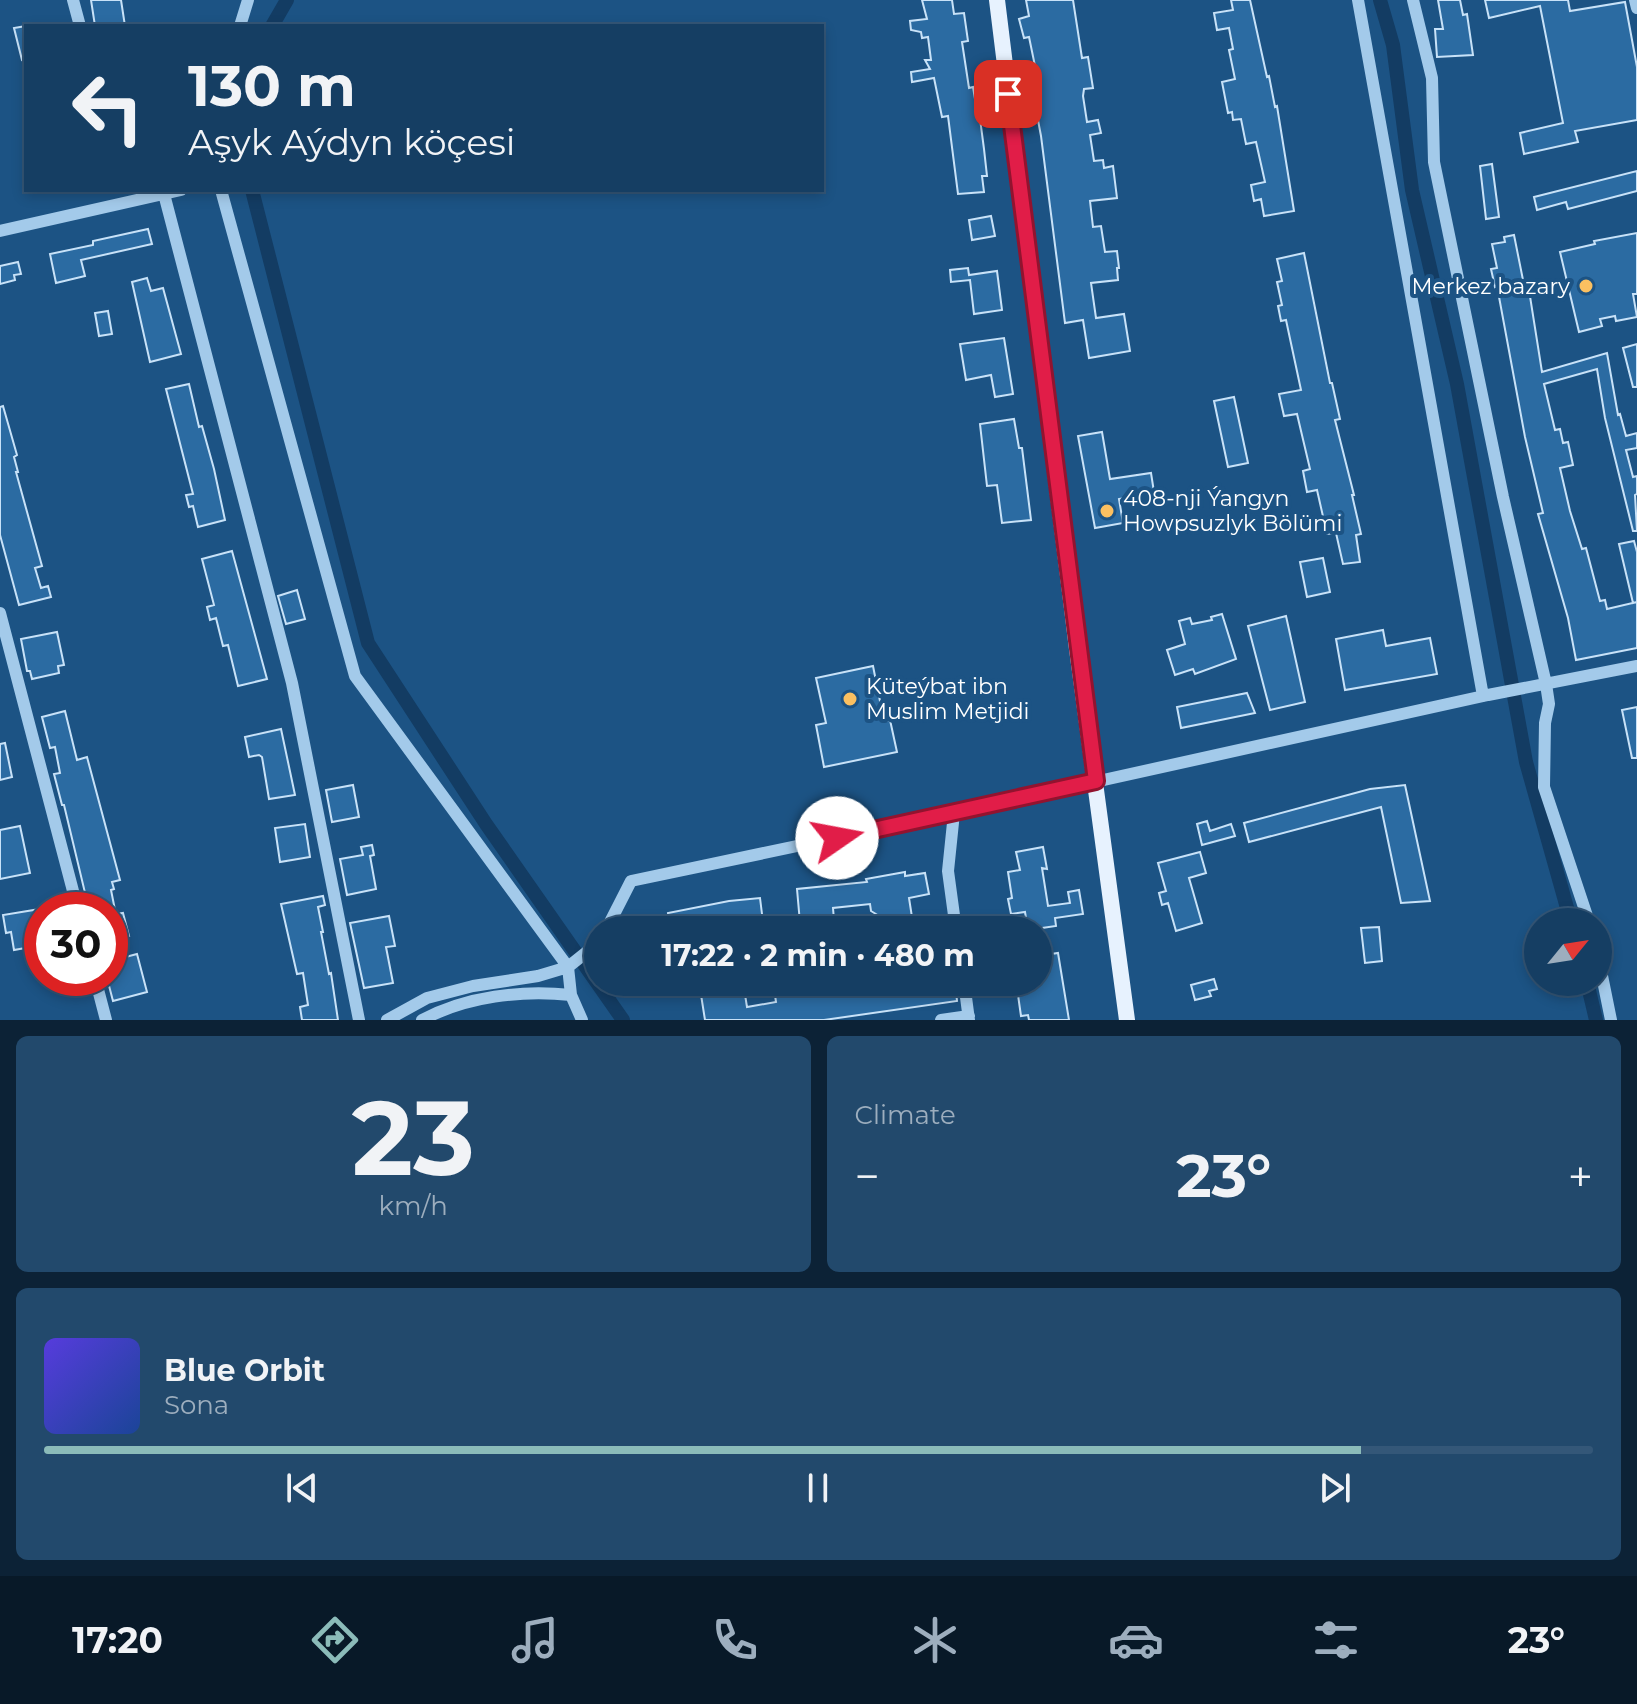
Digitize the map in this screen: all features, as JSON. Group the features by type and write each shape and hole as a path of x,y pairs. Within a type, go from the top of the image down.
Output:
{"main road":[{"path":"997,0 1127,1020"}],"street":[{"path":"73,0 79,24"},
{"path":"241,24 248,0"},
{"path":"1358,0 1485,695"},
{"path":"1413,0 1432,78 1434,162 1549,704 1545,723 1544,787 1584,908"},
{"path":"1635,0 1637,8"},
{"path":"0,231 121,197 172,192"},
{"path":"222,192 355,676 568,967 571,995 582,1020"},
{"path":"164,194 292,683 359,1020"},
{"path":"0,613 73,892"},
{"path":"613,916 631,881 1485,695 1637,666"},
{"path":"954,813 948,871 954,916"},
{"path":"387,1020 427,998 473,986 538,976 568,967 584,954"},
{"path":"422,1020 451,1006 512,994 571,995"},
{"path":"100,996 106,1020"},
{"path":"941,1020 969,1018 966,996"},
{"path":"1606,996 1611,1020"}],"building":[{"path":"91,0 121,0 125,24 95,24"},
{"path":"922,0 952,0 954,14 964,13 968,41 962,42 969,88 973,87 979,111 987,176 982,176 984,192 958,194 948,116 942,117 934,78 912,82 911,72 930,69 925,60 931,60 928,37 922,38 921,32 911,30 910,21 927,19"},
{"path":"1026,0 1073,0 1082,58 1088,57 1093,88 1084,89 1087,122 1098,120 1101,133 1090,135 1094,161 1103,160 1104,168 1113,166 1117,198 1090,201 1093,227 1101,226 1105,252 1117,251 1119,268 1118,280 1091,283 1096,318 1124,314 1130,351 1089,358 1083,320 1065,323 1041,136 1028,67 1035,66 1029,37 1024,38 1019,19 1029,16"},
{"path":"1231,0 1250,0 1267,77 1277,106 1294,211 1264,216 1261,199 1254,201 1251,185 1265,182 1256,142 1246,144 1241,119 1233,120 1232,112 1228,113 1222,82 1235,79 1229,50 1233,49 1229,28 1217,30 1214,13 1233,10"},
{"path":"1438,0 1460,0 1463,15 1467,14 1473,55 1437,57 1435,29 1443,29"},
{"path":"1485,0 1568,0 1570,11 1625,2 1637,67 1637,120 1575,131 1578,142 1524,154 1520,133 1563,123 1540,6 1489,18"},
{"path":"24,26 24,60 22,60 14,28"},
{"path":"1492,164 1499,217 1486,219 1480,166"},
{"path":"1637,171 1637,191 1568,209 1566,202 1537,210 1534,197"},
{"path":"991,216 995,236 972,240 969,220"},
{"path":"148,229 152,244 81,260 85,276 56,283 50,254"},
{"path":"1637,233 1637,294 1633,294 1637,317 1616,321 1615,316 1600,319 1602,326 1579,332 1560,252 1595,244 1594,241"},
{"path":"1514,235 1525,290 1529,290 1542,372 1607,353 1618,415 1626,436 1637,433 1637,448 1626,450 1633,477 1637,476 1637,531 1633,531 1605,418 1597,369 1544,384 1555,430 1560,429 1563,443 1568,442 1573,465 1560,468 1570,511 1582,549 1586,548 1600,601 1605,600 1607,609 1633,603 1619,544 1634,541 1637,552 1637,648 1576,660 1568,618 1538,514 1543,513 1491,269 1497,268 1492,244 1505,242 1504,237"},
{"path":"1304,253 1340,419 1335,420 1354,495 1361,534 1356,535 1360,562 1343,564 1336,533 1327,534 1317,490 1307,492 1303,471 1310,469 1297,414 1284,416 1279,394 1301,390 1286,320 1281,321 1278,306 1282,305 1277,282 1282,281 1277,259"},
{"path":"18,262 21,274 14,275 15,280 0,284 0,266"},
{"path":"968,268 969,275 997,271 1002,310 974,314 970,280 951,282 950,270"},
{"path":"147,278 151,291 163,288 181,354 150,362 132,282"},
{"path":"108,311 112,334 99,336 95,313"},
{"path":"1004,338 1013,394 995,397 991,375 966,380 960,344"},
{"path":"1637,344 1637,387 1633,387 1623,348"},
{"path":"189,384 199,427 202,426 214,469 225,520 198,527 193,506 189,507 186,495 193,494 166,389"},
{"path":"1234,397 1248,463 1228,467 1214,401"},
{"path":"3,406 17,455 14,457 16,472 42,566 35,568 41,588 48,586 51,597 19,605 0,535 0,407"},
{"path":"1014,419 1019,448 1022,448 1031,520 1002,523 997,485 987,486 980,424"},
{"path":"1102,432 1110,479 1151,473 1154,492 1119,499 1123,523 1095,528 1078,436"},
{"path":"232,551 267,679 238,686 228,645 223,646 216,618 210,620 207,607 214,605 202,559"},
{"path":"1323,558 1330,592 1307,597 1300,562"},
{"path":"297,590 305,619 286,624 278,596"},
{"path":"1222,614 1236,659 1195,674 1193,669 1175,675 1167,650 1185,644 1179,621 1190,618 1192,624 1212,620 1211,617"},
{"path":"1286,616 1305,702 1270,710 1248,626"},
{"path":"1383,630 1386,646 1430,638 1437,674 1345,690 1336,639"},
{"path":"57,632 64,665 58,666 59,673 32,679 30,671 27,671 21,639"},
{"name":"Küteýbat ibn Muslim Metjidi","path":"873,666 884,721 890,720 897,752 824,767 816,725 826,723 816,678"},
{"path":"1247,693 1255,713 1181,728 1177,707"},
{"path":"1637,707 1637,758 1632,758 1622,710"},
{"path":"65,711 77,760 87,757 120,880 112,882 114,889 111,892 85,892 54,774 60,773 55,747 50,748 42,717"},
{"path":"281,729 295,795 269,799 262,757 249,757 245,737"},
{"path":"5,743 12,777 0,780 0,744"},
{"path":"353,785 359,817 332,822 326,790"},
{"path":"1405,785 1430,901 1401,903 1381,807 1249,842 1244,823 1370,789"},
{"path":"1207,821 1210,831 1231,824 1235,836 1202,845 1197,824"},
{"path":"305,824 310,857 280,862 275,828"},
{"path":"20,826 30,873 0,879 0,830"},
{"path":"372,845 374,855 370,856 376,889 347,895 340,859 363,855 361,847"},
{"path":"1043,847 1047,869 1042,868 1048,906 1070,903 1068,892 1079,890 1083,914 1055,918 1056,926 1052,927 1052,916 1026,916 1025,912 1011,914 1008,872 1020,870 1016,852"},
{"path":"1200,852 1206,873 1189,878 1202,923 1176,931 1168,903 1162,905 1159,893 1166,891 1158,863"},
{"path":"905,872 905,876 925,873 929,894 909,898 912,916 879,916 871,911 870,904 833,908 834,916 799,916 797,889 867,882 866,879"},
{"path":"323,896 325,905 318,907 321,932 338,1020 302,1020 300,1007 308,1005 303,973 297,974 281,904"},
{"path":"760,898 762,916 668,916 668,913"},
{"path":"24,912 24,948 14,950 11,932 6,933 3,915"},
{"path":"389,916 395,946 386,947 393,983 364,988 350,923"},
{"path":"1379,927 1382,961 1365,963 1361,928"},
{"path":"1058,953 1069,1020 1029,1020 1028,1015 1021,1016 1018,996 1052,996 1052,954"},
{"path":"137,954 147,992 113,1001 112,996 128,996 128,956"},
{"path":"1214,979 1217,989 1209,991 1211,996 1195,1000 1191,985"},
{"path":"701,996 745,996 747,1007 776,1002 775,996 956,996 957,1001 824,1020 705,1020"}],"waterway":[{"path":"273,24 287,0"},
{"path":"1380,0 1393,45 1412,190 1457,384 1526,762 1567,908"},
{"path":"253,192 368,643 486,824 623,1020"},
{"path":"1590,996 1596,1020"}],"place":[{"name":"Merkez bazary","path":"1586,286"},
{"name":"408-nji Ýangyn Howpsuzlyk Bölümi","path":"1107,511"},
{"name":"Küteýbat ibn Muslim Metjidi","path":"850,699"}],"route":[{"path":"837,838 1096,781 1008,94"}]}
